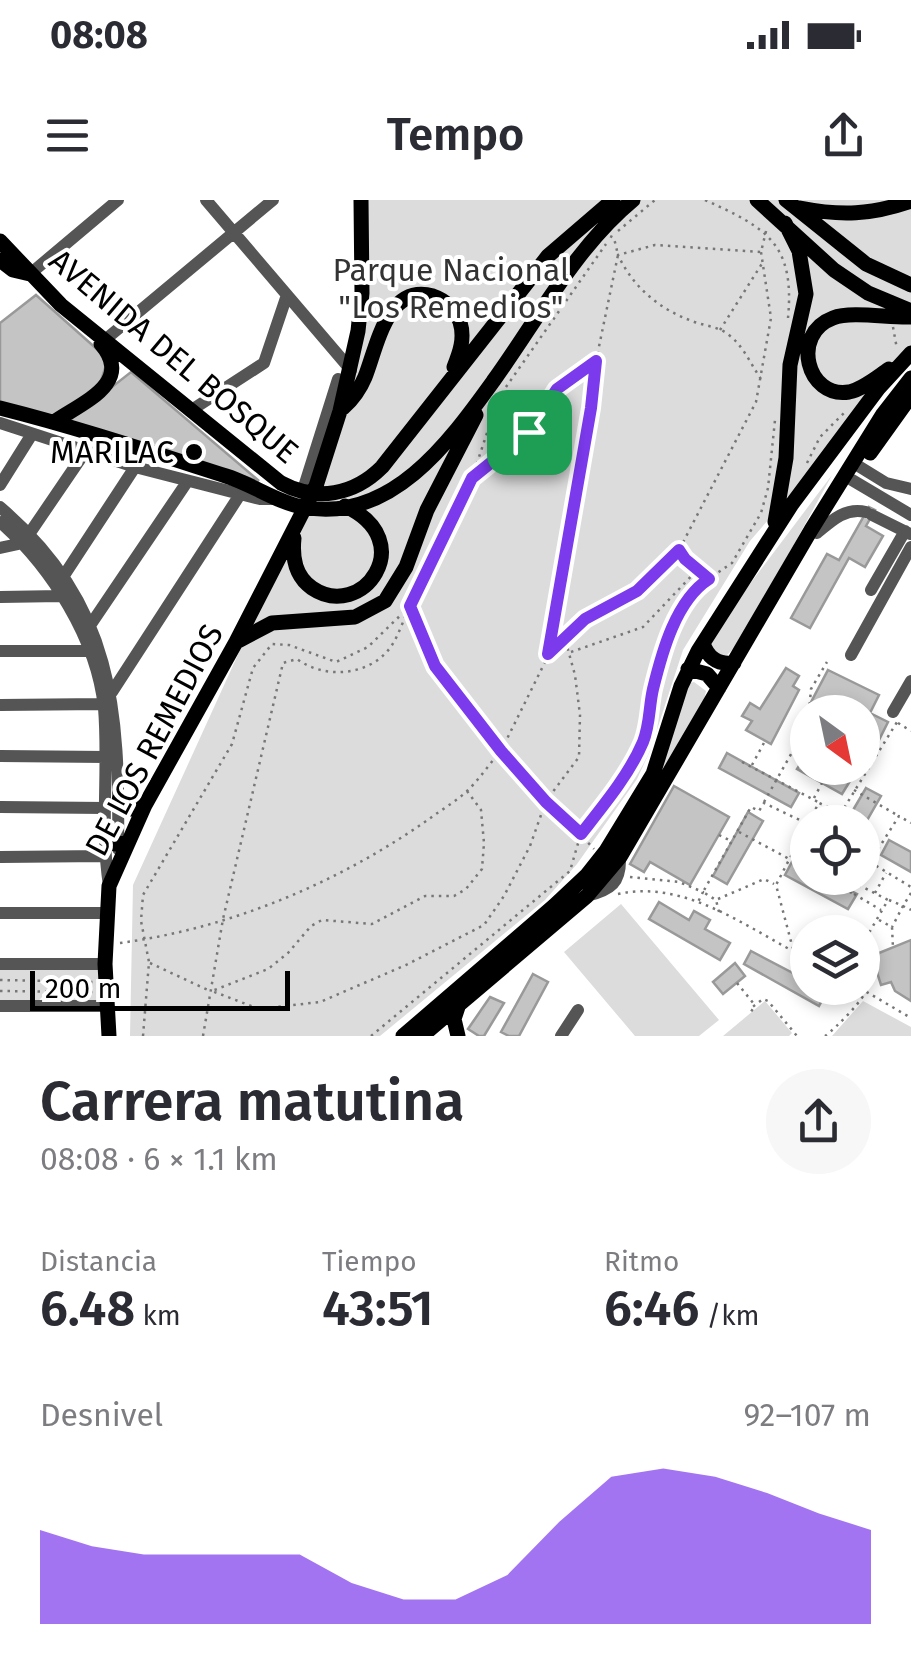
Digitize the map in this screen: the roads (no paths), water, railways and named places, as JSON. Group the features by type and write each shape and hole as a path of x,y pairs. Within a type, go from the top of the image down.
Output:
{"main road":[{"path":"340,411 362,292 361,200"},
{"path":"0,408 250,484 280,500 312,498 356,487 370,479 548,256 613,200"},
{"path":"344,506 387,492 422,468 492,382 568,273 633,200"},
{"path":"757,200 834,270 868,293 911,314"},
{"path":"793,204 848,216 911,201"},
{"path":"793,204 866,264 911,285"},
{"path":"772,535 786,458 790,365 806,294 802,261 785,223"},
{"name":"AVENIDA DEL BOSQUE","path":"0,241 62,305 190,411 281,484 312,498"},
{"path":"548,256 563,259 568,273"},
{"path":"0,260 12,270 30,274"},
{"path":"340,411 359,390 388,316 408,298 435,297 458,316 463,333 460,352 447,384"},
{"path":"54,422 108,384 113,372 107,351 62,305"},
{"path":"908,356 850,392 837,392 825,386 810,368 807,346 818,326 844,315 892,318 911,314"},
{"path":"431,1030 601,858 653,774 688,670 703,642 792,504 878,389 908,356"},
{"path":"815,530 882,414 911,378"},
{"path":"236,642 272,623 355,617 385,600 406,567 427,510 492,382"},
{"path":"403,1036 431,1030 592,895 620,858 798,554 908,399 903,391 896,388 884,394 798,509 772,535"},
{"name":"DE LOS REMEDIOS","path":"109,1036 105,964 111,859 117,841 145,806 312,498 340,411"},
{"path":"297,526 293,559 298,573 320,593 350,594 374,576 382,548 370,520 344,506 312,498"},
{"path":"703,642 711,658 734,664"},
{"path":"688,670 706,674 719,688"},
{"path":"112,804 145,806"},
{"path":"458,1036 454,1019 459,1004"}],"street":[{"path":"30,274 118,200"},
{"path":"206,200 288,295 345,375 312,498"},
{"path":"106,339 273,200"},
{"path":"190,411 264,363 288,295"},
{"path":"0,422 188,482 280,500"},
{"path":"0,485 32,434"},
{"path":"0,548 27,538 85,452"},
{"path":"63,577 135,467"},
{"path":"856,474 911,489"},
{"path":"856,474 911,515"},
{"path":"86,631 188,482"},
{"path":"0,857 111,859 117,841 106,757 108,698 240,493"},
{"path":"0,508 63,577 93,649 108,698 119,762 112,804"},
{"path":"815,530 856,510 908,533 871,590"},
{"path":"0,522 27,538 86,631"},
{"path":"851,655 911,546"},
{"path":"0,597 61,596"},
{"path":"0,652 93,649"},
{"path":"895,717 911,681"},
{"path":"0,704 108,698"},
{"path":"0,756 106,757"},
{"path":"0,807 112,804"},
{"path":"592,895 612,886 619,878 620,858"},
{"path":"0,913 108,914"},
{"path":"0,964 105,964"},
{"path":"0,1006 106,1006"},
{"path":"555,1036 578,1010"}],"place":[{"name":"MARILAC","path":"194,452"}],"park label":[{"name":"Parque Nacional \"Los Remedios\"","path":"451,288"}]}
